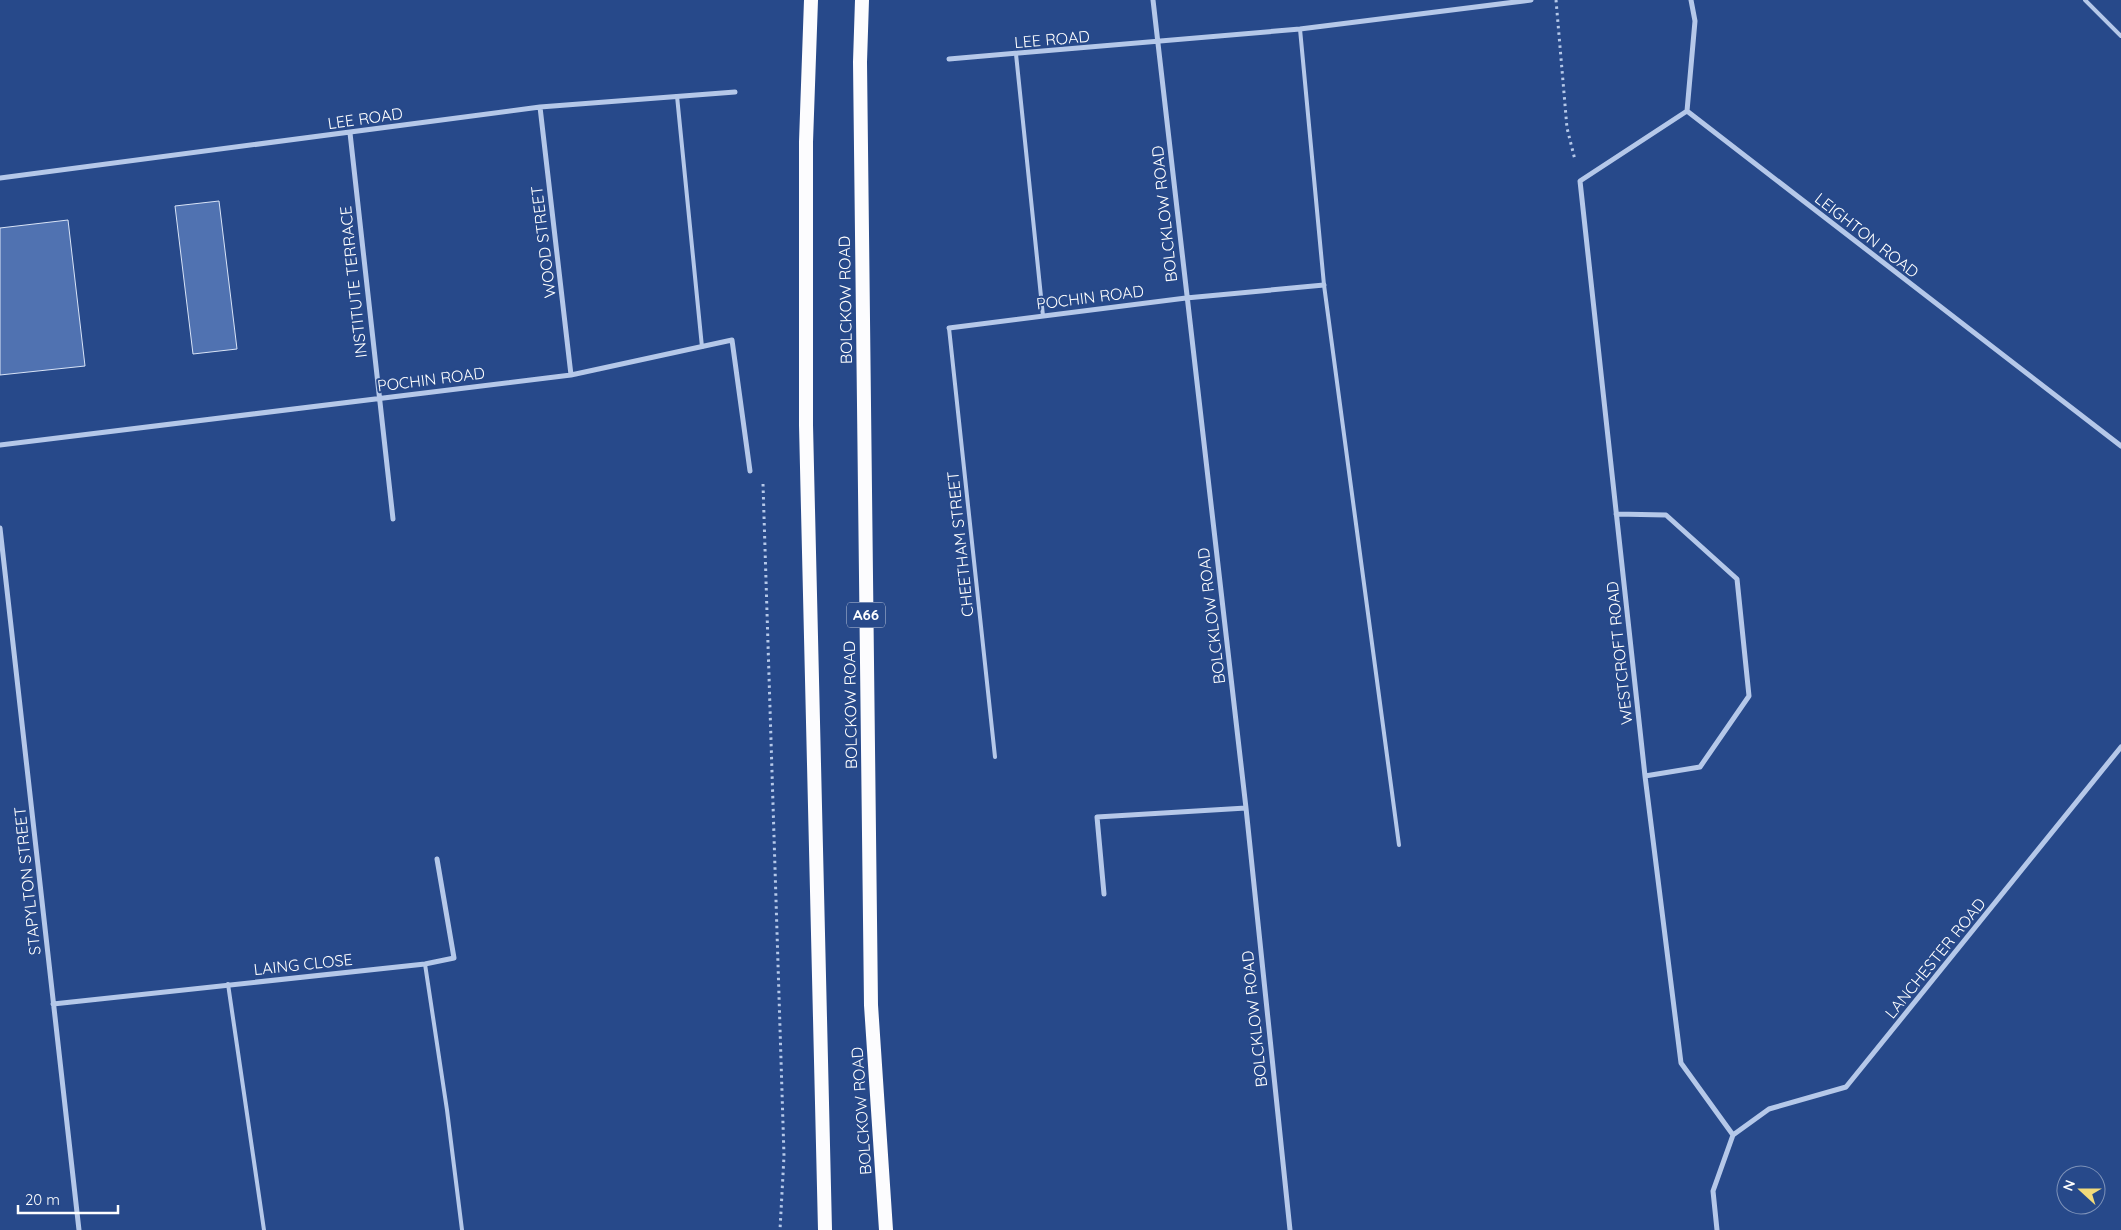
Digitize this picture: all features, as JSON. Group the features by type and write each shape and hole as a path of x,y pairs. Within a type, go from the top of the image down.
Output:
{"highway":[{"path":"811,0 806,142 806,425 825,1230"},
{"name":"BOLCKOW ROAD","path":"862,0 860,91 871,1005 886,1230"}],"street":[{"name":"BOLCKLOW ROAD","path":"1152,0 1246,808 1290,1230"},
{"name":"LEE ROAD","path":"949,59 1300,29 1530,0"},
{"path":"1580,181 1687,111 1695,21 1691,0"},
{"name":"LEE ROAD","path":"0,178 540,107 735,92"},
{"name":"WOOD STREET","path":"540,107 570,375"},
{"name":"LEIGHTON ROAD","path":"1687,111 2121,446"},
{"name":"INSTITUTE TERRACE","path":"350,133 378,398 393,518"},
{"name":"WESTCROFT ROAD","path":"1580,181 1645,776 1681,1063 1733,1135"},
{"name":"POCHIN ROAD","path":"949,328 1186,298 1324,285"},
{"name":"POCHIN ROAD","path":"0,445 570,375 732,340 750,471"},
{"path":"1616,514 1666,515 1737,579 1749,696 1700,767 1645,776"},
{"name":"STAPYLTON STREET","path":"0,528 79,1230"},
{"name":"LANCHESTER ROAD","path":"1733,1135 1769,1109 1846,1087 2121,747"},
{"path":"1104,894 1097,817 1246,808"},
{"name":"LAING CLOSE","path":"53,1004 425,964 454,958 437,859"},
{"path":"1717,1230 1713,1190 1733,1135"}],"lane":[{"path":"2085,0 2121,36"},
{"path":"1300,29 1324,285 1399,845"},
{"path":"1016,54 1043,316"},
{"path":"677,96 702,347"},
{"name":"CHEETHAM STREET","path":"949,328 995,757"},
{"path":"425,964 447,1110 462,1230"},
{"path":"228,984 264,1230"}],"path":[{"path":"1556,0 1567,128 1580,181"},
{"path":"750,471 762,475 784,1156 780,1230"}],"building":[{"path":"219,201 237,349 193,354 175,206"},
{"path":"68,220 85,366 0,375 0,228"}]}
